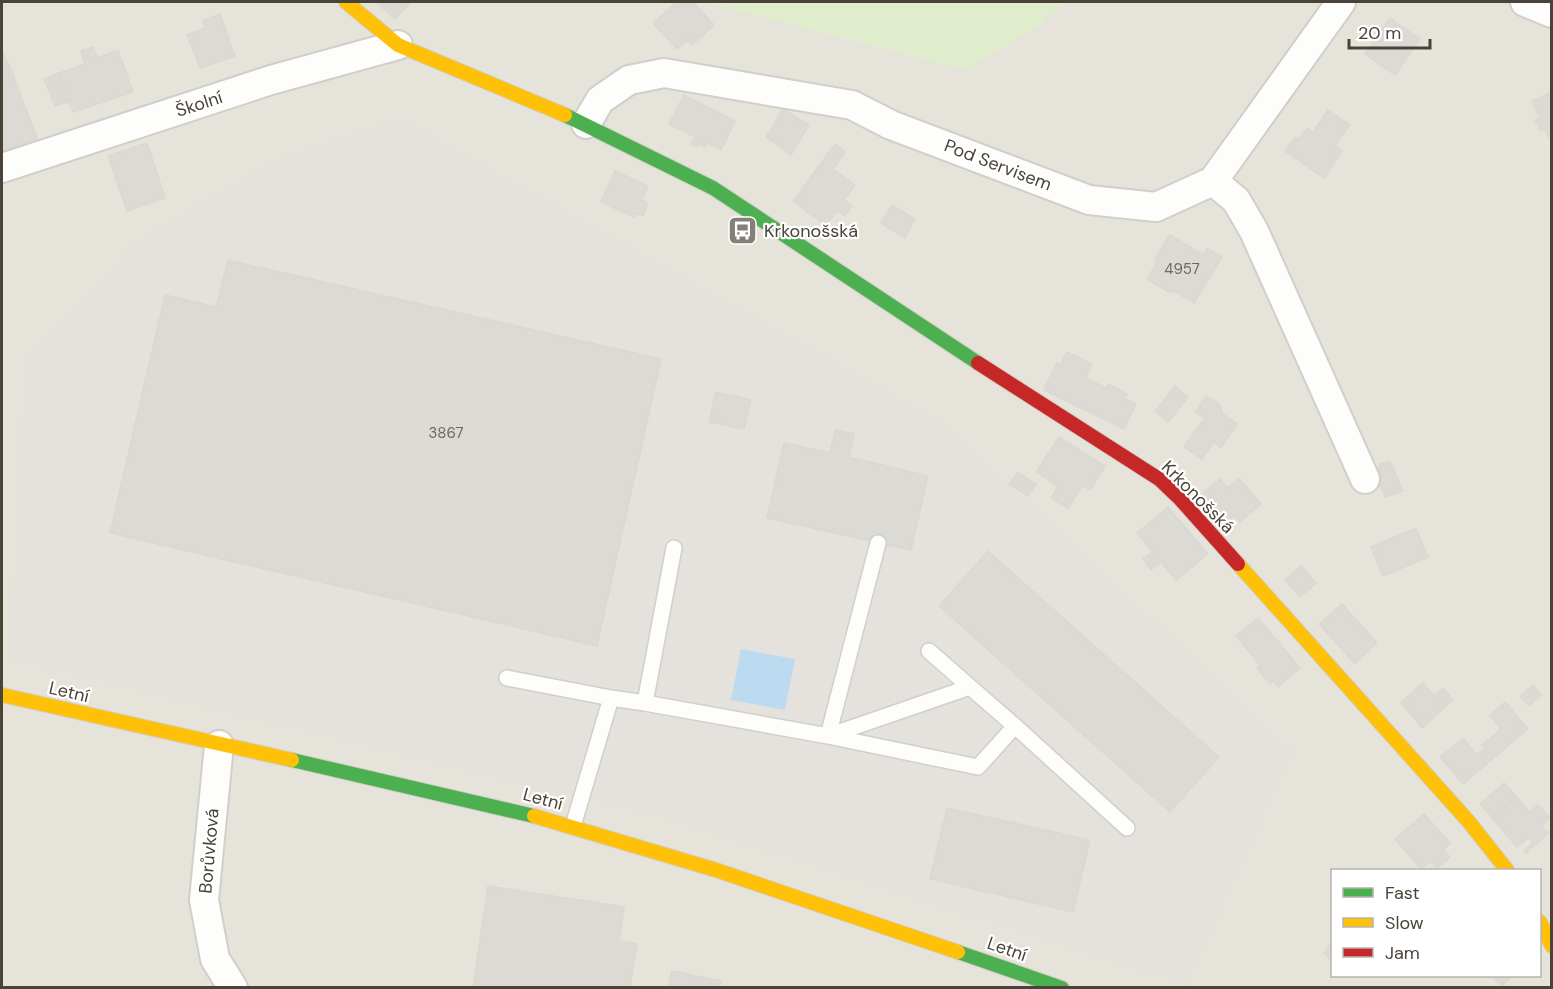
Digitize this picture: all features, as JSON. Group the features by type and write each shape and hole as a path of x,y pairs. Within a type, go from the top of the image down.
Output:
{"street":[{"name":"Krkonošská","path":"346,2 398,45 586,124 713,188 1159,479 1180,499 1469,822 1506,869"},
{"name":"Pod Servisem","path":"586,124 600,100 629,80 664,73 852,105 891,125 1089,200 1156,207 1213,181 1341,2"},
{"path":"1525,2 1551,13"},
{"name":"Školní","path":"2,168 271,80 398,45"},
{"path":"1213,181 1236,200 1254,231 1365,479"},
{"name":"Letní","path":"2,695 505,808 573,826 736,876 1062,987"},
{"name":"Borůvková","path":"219,745 204,900 215,959 233,987"},
{"path":"1541,926 1551,945"}],"lane":[{"path":"828,736 878,543"},
{"path":"645,703 674,548"},
{"path":"929,651 1127,828"},
{"path":"507,678 828,736 978,767 1015,726"},
{"path":"828,736 970,687"},
{"path":"573,826 611,698"}],"shaded area":[{"path":"2,2 1551,2 1551,987 2,988"},
{"path":"400,118 944,423 1293,751 1187,985 663,818 10,659 25,356 139,239 282,156"}],"green space":[{"path":"704,2 1064,2 1041,24 966,70"}],"water":[{"path":"741,649 795,659 785,710 731,700"}],"building":[{"path":"376,2 411,2 395,19"},
{"path":"677,2 693,2 714,25 692,45 688,40 677,49 653,23"},
{"path":"220,14 235,56 200,68 187,35 205,28 203,21"},
{"path":"1390,18 1420,39 1395,75 1365,54"},
{"path":"93,47 97,58 118,50 133,92 73,112 59,73 85,64 81,51"},
{"path":"2,54 37,138 2,151"},
{"path":"59,73 70,101 55,106 44,79"},
{"path":"1552,92 1552,136 1549,137 1545,129 1541,131 1535,120 1540,118 1532,101"},
{"path":"684,95 735,121 721,150 707,143 705,147 691,144 695,137 669,124"},
{"path":"783,109 809,125 791,155 766,137"},
{"path":"1328,110 1350,125 1335,146 1342,151 1324,178 1285,151 1295,137 1299,139 1307,128 1313,132"},
{"path":"147,143 165,198 127,211 108,156"},
{"path":"835,144 845,152 833,169 855,185 844,200 852,206 845,216 837,210 826,226 793,201"},
{"path":"615,171 648,186 642,200 648,203 643,216 636,213 634,217 601,202"},
{"path":"892,205 915,219 905,238 881,223"},
{"path":"1170,235 1203,255 1207,248 1222,257 1194,303 1172,290 1170,293 1147,279 1158,261 1155,259"},
{"path":"228,260 661,359 597,646 110,533 165,295 216,307"},
{"path":"1067,352 1092,364 1086,378 1106,388 1108,384 1127,394 1124,398 1136,404 1124,429 1044,390 1057,363 1061,364"},
{"path":"1175,386 1188,397 1168,422 1155,411"},
{"path":"716,392 751,400 744,429 709,422"},
{"path":"1206,396 1220,405 1222,413 1237,424 1221,448 1214,442 1202,459 1184,447 1205,418 1195,412"},
{"path":"835,430 854,434 849,457 928,476 911,550 767,518 784,443 830,453"},
{"path":"1059,437 1105,466 1090,490 1083,485 1068,508 1051,498 1058,486 1036,472"},
{"path":"1390,461 1403,491 1385,497 1376,476 1380,464"},
{"path":"1018,472 1036,484 1028,496 1009,484"},
{"path":"1239,478 1261,504 1240,522 1235,515 1225,524 1201,495 1220,479 1227,488"},
{"path":"1168,507 1208,554 1176,580 1161,562 1151,570 1143,559 1153,552 1137,533"},
{"path":"1416,528 1428,557 1383,576 1371,547"},
{"path":"988,551 1219,757 1170,812 939,606"},
{"path":"1301,566 1316,583 1300,597 1285,580"},
{"path":"1342,604 1377,643 1355,664 1319,624"},
{"path":"1258,618 1300,668 1278,687 1273,681 1270,684 1257,668 1260,665 1236,636"},
{"path":"1423,683 1434,696 1443,688 1453,700 1422,728 1401,702"},
{"path":"1533,685 1541,695 1529,706 1520,696"},
{"path":"1505,702 1528,729 1463,784 1440,757 1463,738 1477,755 1485,748 1482,745 1501,729 1490,715"},
{"path":"1504,783 1516,796 1492,817 1480,804"},
{"path":"1517,797 1530,812 1538,805 1550,818 1541,826 1548,833 1526,853 1524,851 1533,842 1529,837 1517,847 1492,818"},
{"path":"947,808 1090,840 1073,912 930,879"},
{"path":"1424,814 1450,843 1443,850 1450,857 1437,868 1430,861 1421,869 1395,839"},
{"path":"488,886 624,907 619,941 637,944 630,988 473,988"},
{"path":"1331,944 1331,960 1324,953"},
{"path":"672,971 721,981 719,988 668,988"},
{"path":"1493,977 1511,977 1502,986"}],"traffic: fast":[{"path":"565,115 713,188 978,363"},
{"path":"292,760 534,816"},
{"path":"958,952 1062,988"}],"traffic: slow":[{"path":"346,2 398,45 565,115"},
{"path":"1238,564 1469,822 1506,869"},
{"path":"2,695 292,760"},
{"path":"534,816 716,870 958,952"},
{"path":"1541,924 1552,946"}],"traffic: jam":[{"path":"978,363 1159,479 1238,564"}],"place":[{"name":"Krkonošská","path":"743,231"}]}
